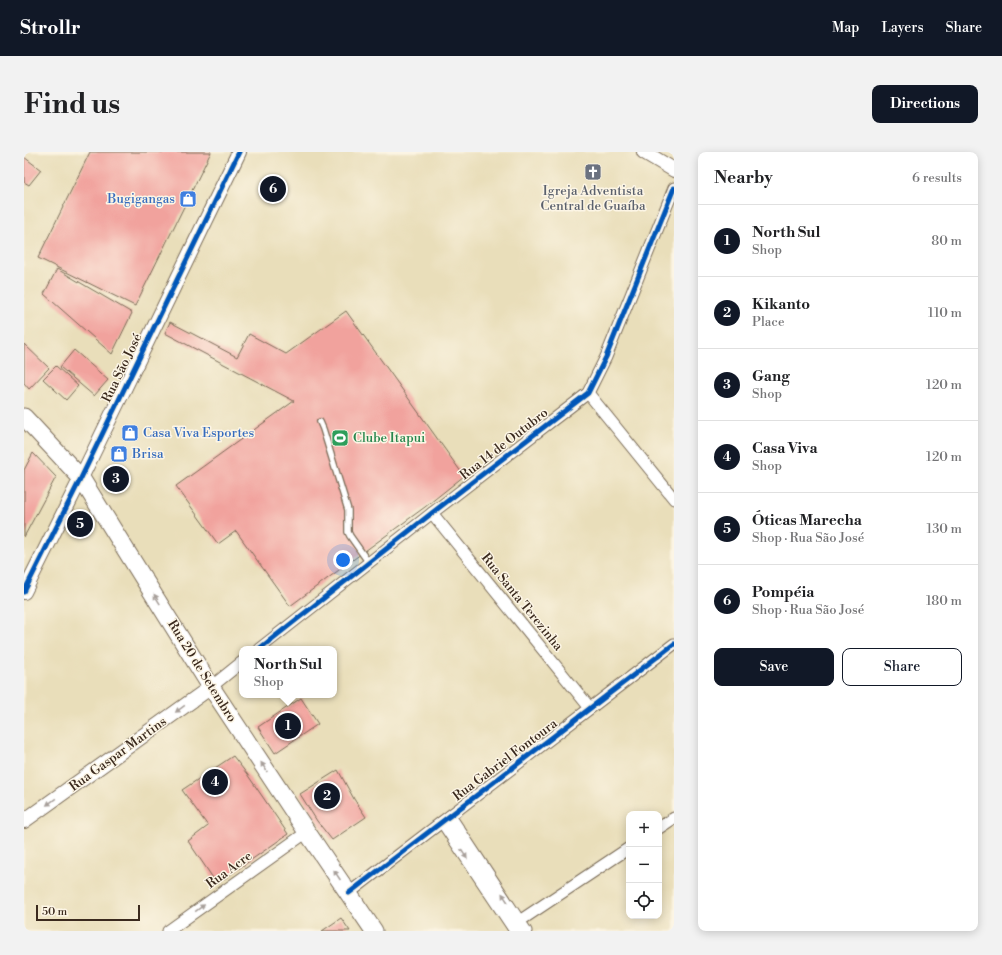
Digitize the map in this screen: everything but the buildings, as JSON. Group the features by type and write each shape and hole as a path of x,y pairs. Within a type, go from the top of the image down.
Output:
{"main road":[{"name":"Rua 20 de Setembro","path":"24,417 81,478 211,687 374,931"}],"street":[{"name":"Rua São José","path":"24,592 239,152"},
{"path":"644,152 674,170"},
{"name":"Rua 14 de Outubro","path":"263,646 588,393 606,357 674,188"},
{"path":"588,393 674,499"},
{"name":"Rua Santa Terezinha","path":"432,513 590,708"},
{"name":"Rua Gabriel Fontoura","path":"349,893 674,644"},
{"path":"211,687 239,664"},
{"name":"Rua Gaspar Martins","path":"24,821 211,687"},
{"path":"662,826 674,818"},
{"path":"446,819 516,926 526,931"},
{"name":"Rua Acre","path":"168,931 307,832"},
{"path":"516,926 626,850"}],"lane":[{"path":"320,422 348,510 348,532 369,563"}],"cycle path":[{"path":"24,592 239,152"},
{"path":"263,646 588,393 606,357 674,188"},
{"path":"349,893 674,644"}],"place":[{"name":"Igreja Adventista Central de Guaíba","path":"593,172"},
{"name":"Pompéia","path":"273,189"},
{"name":"Bugigangas","path":"188,199"},
{"name":"Casa Viva Esportes","path":"130,433"},
{"name":"Clube Itapui","path":"340,438"},
{"name":"Brisa","path":"119,454"},
{"name":"Gang","path":"116,479"},
{"name":"Óticas Marecha","path":"80,524"},
{"name":"North Sul","path":"288,726"},
{"name":"Casa Viva","path":"215,782"},
{"name":"Kikanto","path":"327,796"}]}
